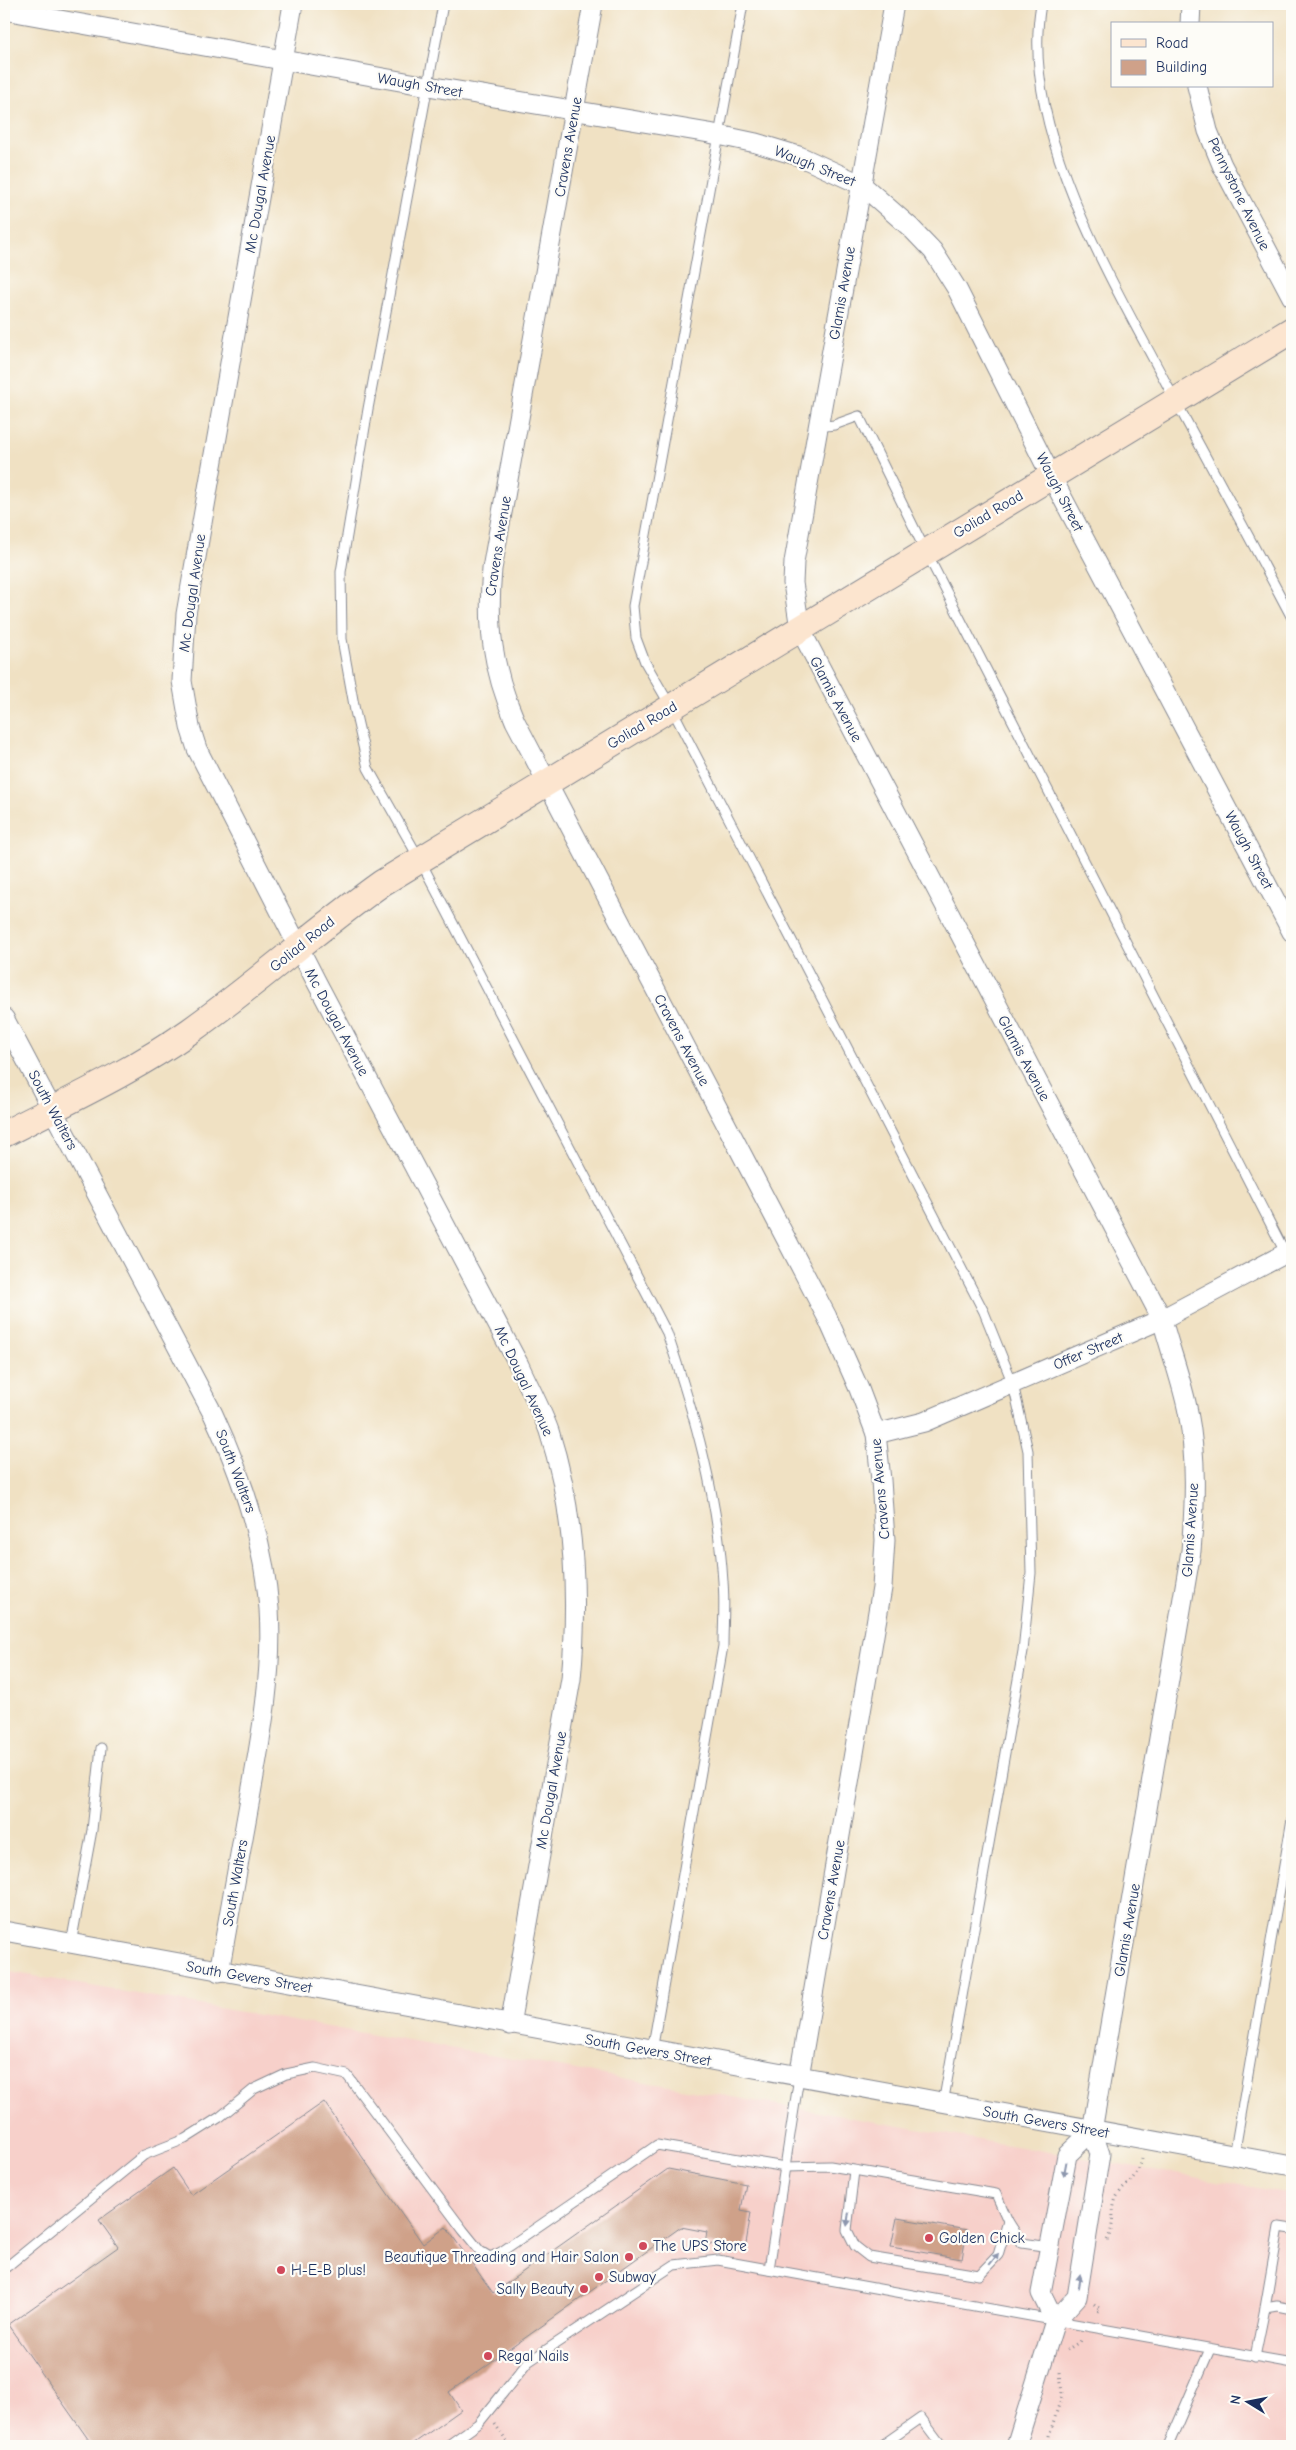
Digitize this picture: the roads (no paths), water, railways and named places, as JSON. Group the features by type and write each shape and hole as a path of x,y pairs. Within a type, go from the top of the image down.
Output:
{"main road":[{"name":"Goliad Road","path":"4,1134 151,1056 189,1032 336,916 382,883 1292,330"}],"street":[{"name":"Mc Dougal Avenue","path":"293,4 186,614 182,682 186,712 197,749 519,1365 548,1430 570,1520 576,1573 576,1608 571,1679 510,2025"},
{"name":"Cravens Avenue","path":"593,4 492,568 489,604 491,644 505,698 547,782 827,1317 859,1389 876,1434 882,1480 885,1540 882,1588 798,2077"},
{"name":"Glamis Avenue","path":"894,4 794,562 793,584 800,629 1162,1320 1188,1412 1192,1449 1195,1505 1191,1551 1092,2131"},
{"path":"1190,22 1191,4"},
{"name":"Waugh Street","path":"4,10 283,61 756,143 798,156 862,185 911,228 933,251 957,289 1051,476 1292,932"},
{"name":"Pennystone Avenue","path":"1197,88 1208,131 1222,165 1292,297"},
{"name":"South Walters","path":"4,1018 214,1414 235,1460 251,1508 263,1558 269,1609 270,1660 265,1711 219,1972"},
{"name":"Offer Street","path":"876,1434 924,1422 1162,1320 1291,1257"},
{"name":"South Gevers Street","path":"4,1931 942,2104 1292,2166"},
{"path":"1016,2446 1055,2321 1077,2297 1100,2154 1092,2131 1067,2156 1041,2293 1055,2321"}],"lane":[{"path":"443,4 370,399 341,572 342,639 368,768 420,860 667,1333 689,1399 712,1492 724,1582 723,1646 652,2051"},
{"path":"742,4 720,136 633,606 636,638 645,662 671,707 984,1312 1012,1384 1028,1451 1031,1573 1023,1651 942,2104"},
{"path":"1041,4 1038,21 1040,80 1055,150 1103,264 1292,618"},
{"path":"818,427 834,425 859,416 926,552 1291,1257"},
{"path":"71,1944 92,1830 101,1748"},
{"path":"1234,2156 1292,1819"},
{"path":"4,2269 144,2155 192,2134 220,2117 254,2089 286,2074 315,2068 347,2075 463,2230 480,2251 490,2257 501,2252 657,2145 785,2167 830,2166 996,2194 1008,2221 1022,2243 1050,2247"},
{"path":"769,2269 798,2077"},
{"path":"854,2171 847,2230 855,2246 869,2257 979,2275 998,2255 1008,2221"},
{"path":"1255,2356 1279,2227 1292,2229"},
{"path":"447,2446 478,2424 528,2362 674,2265 718,2260 1292,2363"},
{"path":"1264,2308 1277,2306 1292,2309"},
{"path":"1168,2446 1210,2349"},
{"path":"881,2446 921,2418 942,2446"}],"place":[{"name":"Golden Chick","path":"929,2238"},
{"name":"The UPS Store","path":"643,2246"},
{"name":"Beautique Threading and Hair Salon","path":"629,2257"},
{"name":"H-E-B plus!","path":"281,2270"},
{"name":"Subway","path":"599,2277"},
{"name":"Sally Beauty","path":"584,2289"},
{"name":"Regal Nails","path":"488,2356"}]}
